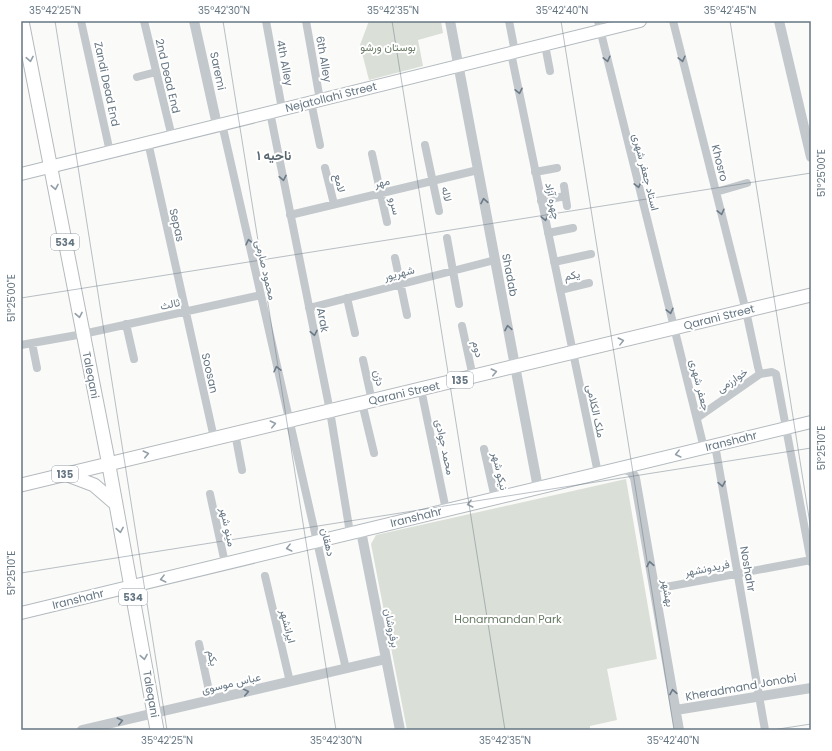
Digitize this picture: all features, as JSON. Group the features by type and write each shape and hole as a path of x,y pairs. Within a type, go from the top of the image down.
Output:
{"main road":[{"name":"Taleqani","path":"22,21 116,504 157,730"},
{"name":"Nejatollahi Street","path":"21,174 545,44 599,26 640,21"},
{"name":"Qarani Street","path":"21,485 811,295"},
{"name":"Iranshahr","path":"21,613 811,422"},
{"path":"65,474 94,485 116,504"}],"street":[{"name":"Zandi Dead End","path":"82,21 110,152"},
{"name":"2nd Dead End","path":"144,21 172,137"},
{"name":"Saremi","path":"194,21 220,125"},
{"name":"4th Alley","path":"266,21 282,109"},
{"name":"6th Alley","path":"306,21 320,145"},
{"name":"Shadab","path":"450,21 538,488"},
{"name":"چهره آزاد","path":"510,21 513,52 572,353"},
{"name":"Khosro","path":"673,21 746,311 760,374"},
{"path":"779,21 811,157"},
{"name":"استاد جعفر شهری","path":"599,26 674,328"},
{"path":"545,44 550,71"},
{"path":"138,77 156,72"},
{"name":"Arak","path":"270,112 355,532"},
{"name":"محمود صارمی","path":"220,125 289,420"},
{"name":"Sepas","path":"148,142 186,312"},
{"name":"لاله","path":"426,145 440,211"},
{"name":"سرو","path":"372,154 387,222"},
{"name":"لامع","path":"325,168 334,204"},
{"path":"536,172 557,168"},
{"name":"مهر","path":"290,215 478,170"},
{"path":"716,192 747,183"},
{"path":"564,186 567,206"},
{"path":"541,201 565,196"},
{"path":"548,234 573,228"},
{"path":"447,238 459,304"},
{"path":"554,262 591,254"},
{"path":"396,258 407,315"},
{"name":"شهریور","path":"309,308 495,260"},
{"name":"یکم","path":"560,290 590,283"},
{"name":"ثالث","path":"21,345 83,334 261,296"},
{"path":"347,298 355,333"},
{"name":"Soosan","path":"186,312 214,438"},
{"path":"126,324 134,359"},
{"name":"دوم","path":"462,326 473,377"},
{"name":"جعفر شهری","path":"674,328 697,418 710,446"},
{"path":"32,343 37,368"},
{"name":"ملک الکلامی","path":"572,353 598,473"},
{"name":"دژن","path":"363,360 374,452"},
{"path":"760,374 772,372 776,374 811,561"},
{"name":"خوارزمی","path":"697,418 760,374"},
{"name":"محمد جوادی","path":"421,389 446,510"},
{"name":"دهقان","path":"289,420 346,669"},
{"path":"235,434 242,470"},
{"name":"Noshahr","path":"710,446 737,574 765,730"},
{"name":"نیکو شهر","path":"484,449 495,498"},
{"name":"بهشهر","path":"621,468 631,472 636,478 679,730"},
{"name":"مینو شهر","path":"210,494 225,564"},
{"name":"برفروشان","path":"355,532 386,659 400,730"},
{"name":"فریدونشهر","path":"655,589 811,561"},
{"name":"ایرانشهر","path":"265,576 290,682"},
{"name":"یکم","path":"199,644 211,700"},
{"name":"عباس موسوی","path":"82,730 386,659"},
{"name":"Kheradmand Jonobi","path":"676,710 811,688"}],"green space":[{"name":"بوستان ورشو","path":"369,21 441,21 443,33 418,40 423,66 369,80 360,45"},
{"name":"Honarmandan Park","path":"626,479 657,659 607,669 617,720 590,726 590,730 407,730 371,544 376,535"}],"district":[{"name":"ناحیه ۱","path":"274,155"}]}
